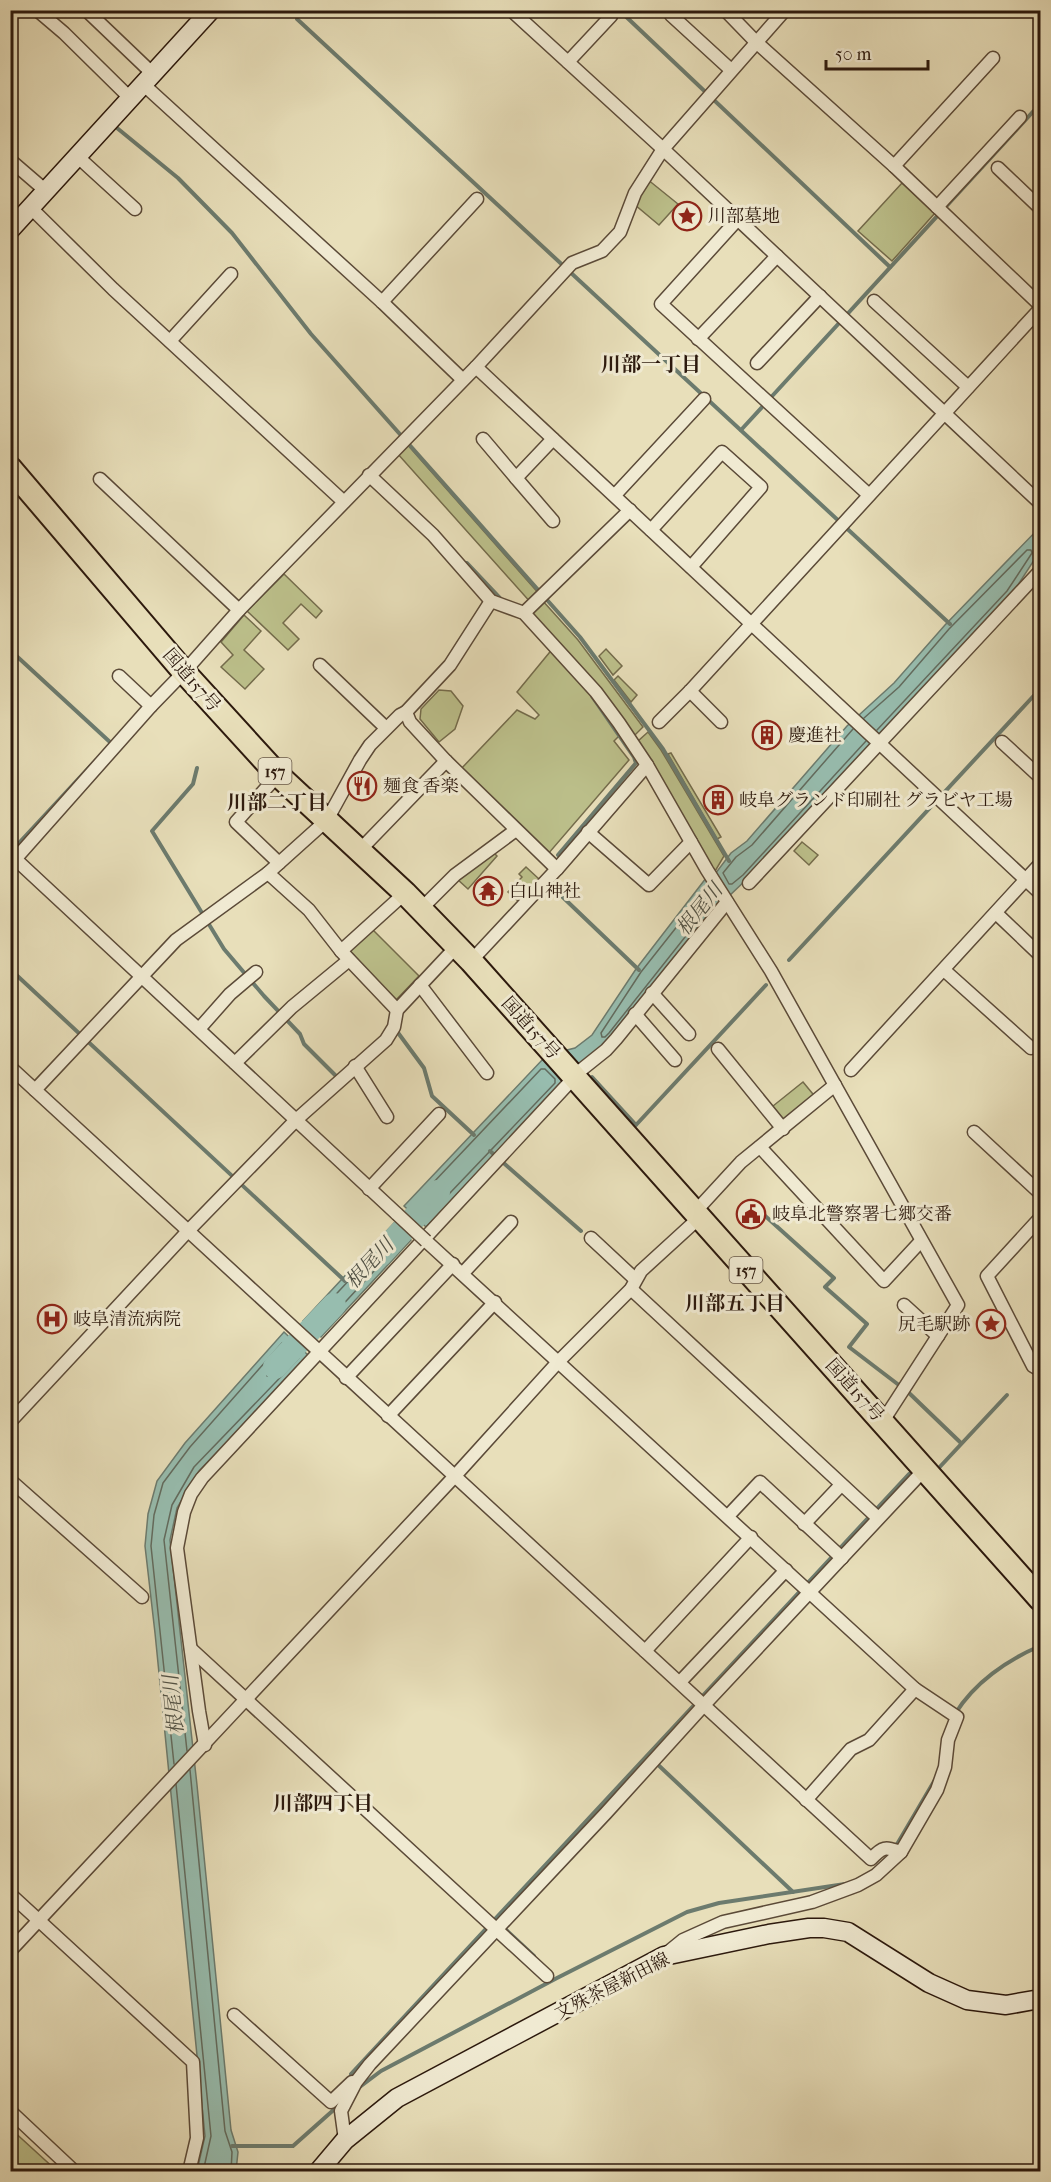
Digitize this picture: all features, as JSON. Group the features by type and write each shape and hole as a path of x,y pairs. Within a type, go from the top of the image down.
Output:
{"highway":[{"name":"国道157号","path":"10,468 184,672 278,775 405,893 464,954 1041,1599"}],"main road":[{"path":"10,230 211,10"},
{"name":"文殊茶屋新田線","path":"318,2172 345,2140 397,2098 664,1956 809,1928 824,1928 848,1932 929,1983 967,2000 1006,2005 1041,1999"}],"street":[{"path":"37,10 131,99"},
{"path":"86,10 149,80 462,380"},
{"path":"511,10 1041,503"},
{"path":"659,722 690,691 1041,307 894,166 756,42 725,10"},
{"path":"664,1956 683,1940 723,1922 812,1902 858,1885 876,1875 902,1852 937,1790 945,1767 948,1740 957,1717 915,1689 729,1516 369,1189 142,976 12,860 239,610 476,366 572,263 602,251 620,232 635,193 663,149 785,10"},
{"path":"671,15 731,70"},
{"path":"568,62 611,16"},
{"path":"894,166 993,58"},
{"path":"937,207 1020,117"},
{"path":"78,157 135,209"},
{"path":"10,160 46,192"},
{"path":"998,168 1041,208"},
{"path":"382,302 477,199"},
{"path":"31,208 113,289 344,502"},
{"path":"738,219 661,304 869,495"},
{"path":"698,339 777,256"},
{"path":"170,341 231,274"},
{"path":"757,363 820,296"},
{"path":"874,301 968,387"},
{"path":"476,366 1041,893"},
{"path":"615,495 704,399"},
{"path":"483,439 553,521"},
{"path":"516,478 553,439"},
{"path":"651,530 722,452 761,487 692,567"},
{"path":"369,475 433,535 491,601 524,613 596,693 647,765 727,902 771,971 958,1305 882,1421"},
{"path":"100,479 239,610"},
{"path":"524,613 630,510"},
{"path":"749,883 1041,571"},
{"path":"35,1090 176,940 268,873 327,820 360,760 386,728 406,712 450,666 491,601"},
{"path":"320,665 386,728"},
{"path":"118,676 151,706"},
{"path":"690,691 721,722"},
{"path":"406,712 410,722 446,762 556,869"},
{"path":"1002,742 1041,777"},
{"path":"359,851 446,762"},
{"path":"10,1422 188,1231 296,1120 386,1040 394,1027 397,1011 420,985 464,954 556,869 647,765"},
{"path":"278,775 236,822 279,863"},
{"path":"421,909 455,875 516,830"},
{"path":"588,832 649,885 691,842"},
{"path":"851,1070 1041,864"},
{"path":"268,873 309,910 345,956 397,1011"},
{"path":"235,1063 345,956 405,893"},
{"path":"202,1748 177,1548 188,1503 202,1478 316,1350 499,1158 566,1068 606,1050 727,902"},
{"path":"996,913 1041,955"},
{"path":"944,970 1032,1048"},
{"path":"199,1029 230,994 256,972"},
{"path":"420,985 487,1073"},
{"path":"652,993 689,1034"},
{"path":"635,1014 675,1060"},
{"path":"718,1049 783,1129"},
{"path":"355,1066 387,1117"},
{"path":"10,1067 871,1859 879,1851 887,1848 902,1852"},
{"path":"10,1952 247,1701 558,1362 697,1215 741,1162 835,1085"},
{"path":"369,1189 439,1114"},
{"path":"974,1132 1041,1193"},
{"path":"760,1147 884,1281 921,1241"},
{"path":"1041,1218 987,1276 1033,1366 1041,1370"},
{"path":"463,1273 511,1222"},
{"path":"591,1238 633,1284 878,1518"},
{"path":"346,1378 453,1264"},
{"path":"388,1416 495,1302"},
{"path":"904,1305 938,1336"},
{"path":"234,2015 331,2102 370,2064 606,1813 878,1518 927,1474"},
{"path":"10,1480 142,1597"},
{"path":"729,1516 760,1482 842,1558"},
{"path":"804,1524 841,1485"},
{"path":"645,1651 751,1537"},
{"path":"680,1682 786,1570"},
{"path":"191,1649 547,1976"},
{"path":"806,1800 851,1749 869,1740 915,1689"},
{"path":"10,1894 193,2062 197,2138 189,2172"},
{"path":"345,2140 341,2111 356,2082 370,2064"},
{"path":"10,2111 75,2172"}],"green space":[{"path":"647,179 678,204 659,225 634,204"},
{"path":"902,183 935,213 892,261 858,231"},
{"path":"406,443 541,596 532,604 397,453"},
{"path":"284,574 322,611 316,618 301,604 283,623 299,639 288,650 247,611"},
{"path":"542,600 578,640 643,727 633,737 530,613"},
{"path":"244,615 261,631 244,650 264,669 245,689 221,667 233,655 221,642"},
{"path":"554,647 623,732 614,741 629,760 548,854 460,770 517,710 535,719 539,715 517,692"},
{"path":"606,649 622,666 613,675 599,656"},
{"path":"618,676 637,695 631,702 614,680"},
{"path":"439,690 451,691 463,706 455,729 439,742 420,719 421,709"},
{"path":"648,732 724,856 714,873 637,742"},
{"path":"671,753 721,837 717,839 668,754"},
{"path":"802,842 818,855 809,865 794,851"},
{"path":"492,851 497,856 468,889 456,878"},
{"path":"526,867 539,879 518,901 508,892 522,877 519,874"},
{"path":"372,929 419,976 395,1001 348,952"},
{"path":"803,1082 817,1099 783,1129 768,1110"},
{"path":"11,2129 57,2171 11,2171"}],"water":[{"path":"1040,527 1040,551 1012,594 729,896 715,874 731,853 747,841 847,726 894,683 945,625"},
{"path":"706,878 721,901 614,1036 579,1067 563,1051 575,1048 592,1035 636,969"},
{"path":"543,1059 566,1081 426,1227 404,1206"},
{"path":"394,1223 411,1240 321,1337 303,1321"},
{"path":"284,1332 309,1356 199,1471 177,1508 170,1540 231,2130 238,2152 236,2171 197,2171 205,2136 145,1546 148,1514 157,1481 185,1443"}],"waterway":[{"path":"619,10 890,267"},
{"path":"297,19 950,624"},
{"path":"741,430 1040,104"},
{"path":"117,128 178,178 232,233 311,334 580,637 663,749 729,861"},
{"path":"464,563 467,563 501,599"},
{"path":"10,650 111,743"},
{"path":"789,960 1040,689"},
{"path":"558,855 636,763 592,696"},
{"path":"10,844 18,844 96,760"},
{"path":"197,768 193,784 152,831 224,949 300,1034 304,1044 338,1078"},
{"path":"549,884 639,970"},
{"path":"10,969 345,1281"},
{"path":"592,1077 636,1125 766,985"},
{"path":"396,1030 424,1068 432,1096 474,1135"},
{"path":"490,1151 581,1231"},
{"name":"根尾川","path":"380,1255 438,1192"},
{"path":"763,1214 834,1278 825,1287 867,1324 849,1347 908,1392 961,1443"},
{"name":"根尾川","path":"275,1367 334,1305"},
{"path":"936,1471 1007,1395"},
{"path":"353,2080 351,2074 909,1474 916,1473"},
{"path":"955,1714 972,1692 992,1674 1015,1658 1040,1646"},
{"path":"654,1761 793,1892"},
{"path":"896,1846 936,1778"},
{"path":"357,2089 381,2071 687,1912 719,1903 845,1884"},
{"path":"503,1927 534,1956"},
{"path":"232,2146 293,2146 338,2106"}],"place":[{"name":"川部墓地","path":"687,216"},
{"name":"慶進社","path":"767,735"},
{"name":"麺食 香楽","path":"362,786"},
{"name":"岐阜グランド印刷社 グラビヤ工場","path":"718,800"},
{"name":"白山神社","path":"488,891"},
{"name":"岐阜北警察署七郷交番","path":"751,1214"},
{"name":"岐阜清流病院","path":"52,1319"},
{"name":"尻毛駅跡","path":"991,1324"}],"district":[{"name":"川部一丁目","path":"651,364"},
{"name":"川部二丁目","path":"277,802"},
{"name":"川部五丁目","path":"735,1303"},
{"name":"川部四丁目","path":"323,1803"}]}
